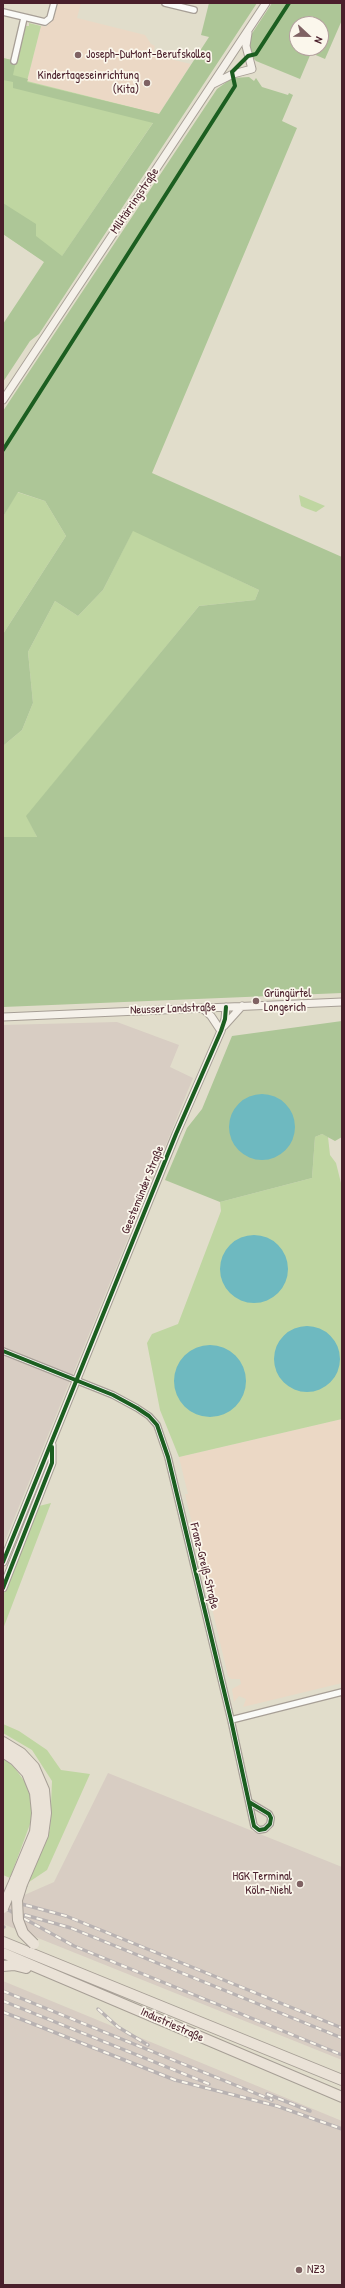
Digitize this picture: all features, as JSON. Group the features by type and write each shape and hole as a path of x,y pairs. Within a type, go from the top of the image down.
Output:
{"highway":[{"path":"3,1742 21,1753 34,1768 44,1790 46,1813 43,1835 3,1908"},
{"path":"3,1752 15,1760 27,1774 35,1793 37,1813 35,1832 18,1882 18,1920 23,1933 47,1954 126,1992"},
{"name":"Industriestraße","path":"3,1942 342,2080"},
{"name":"Industriestraße","path":"3,1953 342,2097"},
{"path":"5,1965 22,1967 74,1982"}],"main road":[{"name":"Militärringstraße","path":"3,400 266,3"},
{"path":"212,84 233,74 252,69 246,46 248,30"},
{"name":"Neusser Landstraße","path":"3,1017 342,1002"},
{"path":"202,1008 211,1016 220,1031 242,1006"},
{"name":"Geestemünder Straße","path":"3,1562 78,1380 173,1142 225,1019 226,1007"},
{"name":"Geestemünder Straße","path":"3,1588 52,1463 52,1442"}],"street":[{"path":"3,12 41,22 48,21 54,3"},
{"path":"165,3 194,10"},
{"path":"14,61 24,18"},
{"path":"3,1350 78,1380"},
{"name":"Franz-Greiß-Straße","path":"78,1380 137,1408 149,1416 162,1436 231,1720 254,1826 259,1830 265,1829 270,1824 271,1818 269,1814 249,1802"},
{"path":"231,1720 342,1692"}],"shaded area":[{"name":"Joseph-DuMont-Berufskolleg","path":"58,3 81,3 77,18 145,35 151,44 155,46 153,55 191,64 159,114 27,81 41,26 46,27 54,17"},
{"path":"117,1022 179,1045 170,1067 193,1078 3,1546 3,1025"},
{"path":"342,1419 342,1683 243,1707 246,1699 239,1696 234,1702 232,1689 241,1684 240,1679 231,1679 228,1676 185,1494 188,1494 179,1457"},
{"path":"108,1773 342,1867 342,2060 3,1924 3,1888 22,1896 54,1882"},
{"path":"3,1981 342,2121 342,2285 3,2285"}],"green space":[{"path":"209,3 257,3 39,334 30,341 3,382 3,324 44,262 3,234 3,203 36,224 36,236 62,256 153,123 13,88 13,82 3,80 3,58 16,61 13,75 28,79 27,82 159,114 209,37 201,35"},
{"path":"272,3 342,3 342,20 329,50 329,16 289,16 289,56 310,56 300,79 256,61 248,53 248,43 251,35"},
{"path":"29,23 41,26 27,81 159,114 54,268 3,234 3,58 17,61 25,26 29,26"},
{"path":"318,56 326,56 325,59"},
{"path":"249,77 254,81 256,78 262,87 288,95 289,93 293,95 282,121 297,128 152,473 342,557 342,993 3,1007 3,837 37,837 26,816 199,606 255,600 259,590 133,531 103,590 78,616 55,601 28,652 33,703 22,730 3,746 3,634 66,536 45,501 18,492 3,517 3,411 217,89 232,78"},
{"path":"17,492 45,501 66,536 3,634 3,517"},
{"path":"299,495 325,506 316,512 305,508 301,506"},
{"path":"133,530 259,590 255,600 199,606 27,816 37,837 3,837 3,746 22,730 33,703 28,652 55,601 78,616 103,590"},
{"path":"342,1021 342,1137 335,1141 322,1134 315,1137 312,1178 220,1202 165,1180 187,1128 202,1109 232,1036"},
{"path":"322,1134 328,1137 330,1155 336,1163 342,1187 342,1419 179,1457 160,1410 147,1343 152,1334 178,1324 221,1211 220,1202 312,1178 315,1137"},
{"path":"51,1503 3,1629 3,1596 12,1569 39,1506"},
{"path":"3,1724 19,1731 47,1750 61,1770 90,1774 47,1870 26,1884 50,1830 52,1781 32,1750 3,1733"},
{"path":"3,1758 14,1767 25,1782 31,1798 33,1816 10,1878 3,1875"}],"water":[{"path":"256,1094 268,1094 275,1096 286,1103 293,1114 295,1127 293,1140 286,1151 275,1158 268,1160 256,1160 249,1158 238,1151 231,1140 229,1133 229,1121 231,1114 238,1103 249,1096"},
{"path":"254,1235 267,1238 278,1245 285,1256 288,1269 285,1282 278,1293 267,1300 254,1303 241,1300 230,1293 223,1282 220,1269 223,1256 230,1245 241,1238"},
{"path":"300,1326 314,1326 326,1331 335,1340 340,1352 338,1372 331,1383 314,1392 300,1392 288,1387 279,1378 274,1366 274,1352 279,1340 288,1331"},
{"path":"210,1345 230,1351 240,1361 246,1381 240,1401 230,1411 210,1417 190,1411 180,1401 174,1381 180,1361 190,1351"}],"railway":[{"path":"3,1899 66,1916 342,2028"},
{"path":"3,1907 74,1946 342,2055"},
{"path":"25,1915 71,1928 342,2038"},
{"path":"3,1991 272,2100"},
{"path":"3,2001 209,2084"},
{"path":"98,2009 118,2027 148,2045"},
{"path":"3,2012 175,2080 277,2106 342,2129"},
{"path":"267,2094 310,2111"}],"cycle path":[{"path":"3,450 235,86 232,72 248,56 256,54 289,3"},
{"path":"3,1562 176,1134 221,1031 225,1019 226,1007"},
{"path":"3,1351 113,1395 149,1416 157,1425 168,1457 231,1720 254,1826 259,1830 265,1829 270,1824 271,1818 269,1814 249,1802"},
{"path":"3,1588 52,1463 52,1447"}],"place":[{"name":"Joseph-DuMont-Berufskolleg","path":"78,55"},
{"name":"Kindertageseinrichtung (Kita)","path":"147,83"},
{"name":"Grüngürtel Longerich","path":"256,1001"},
{"name":"HGK Terminal Köln-Niehl","path":"300,1884"},
{"name":"NZ3","path":"299,2270"}]}
